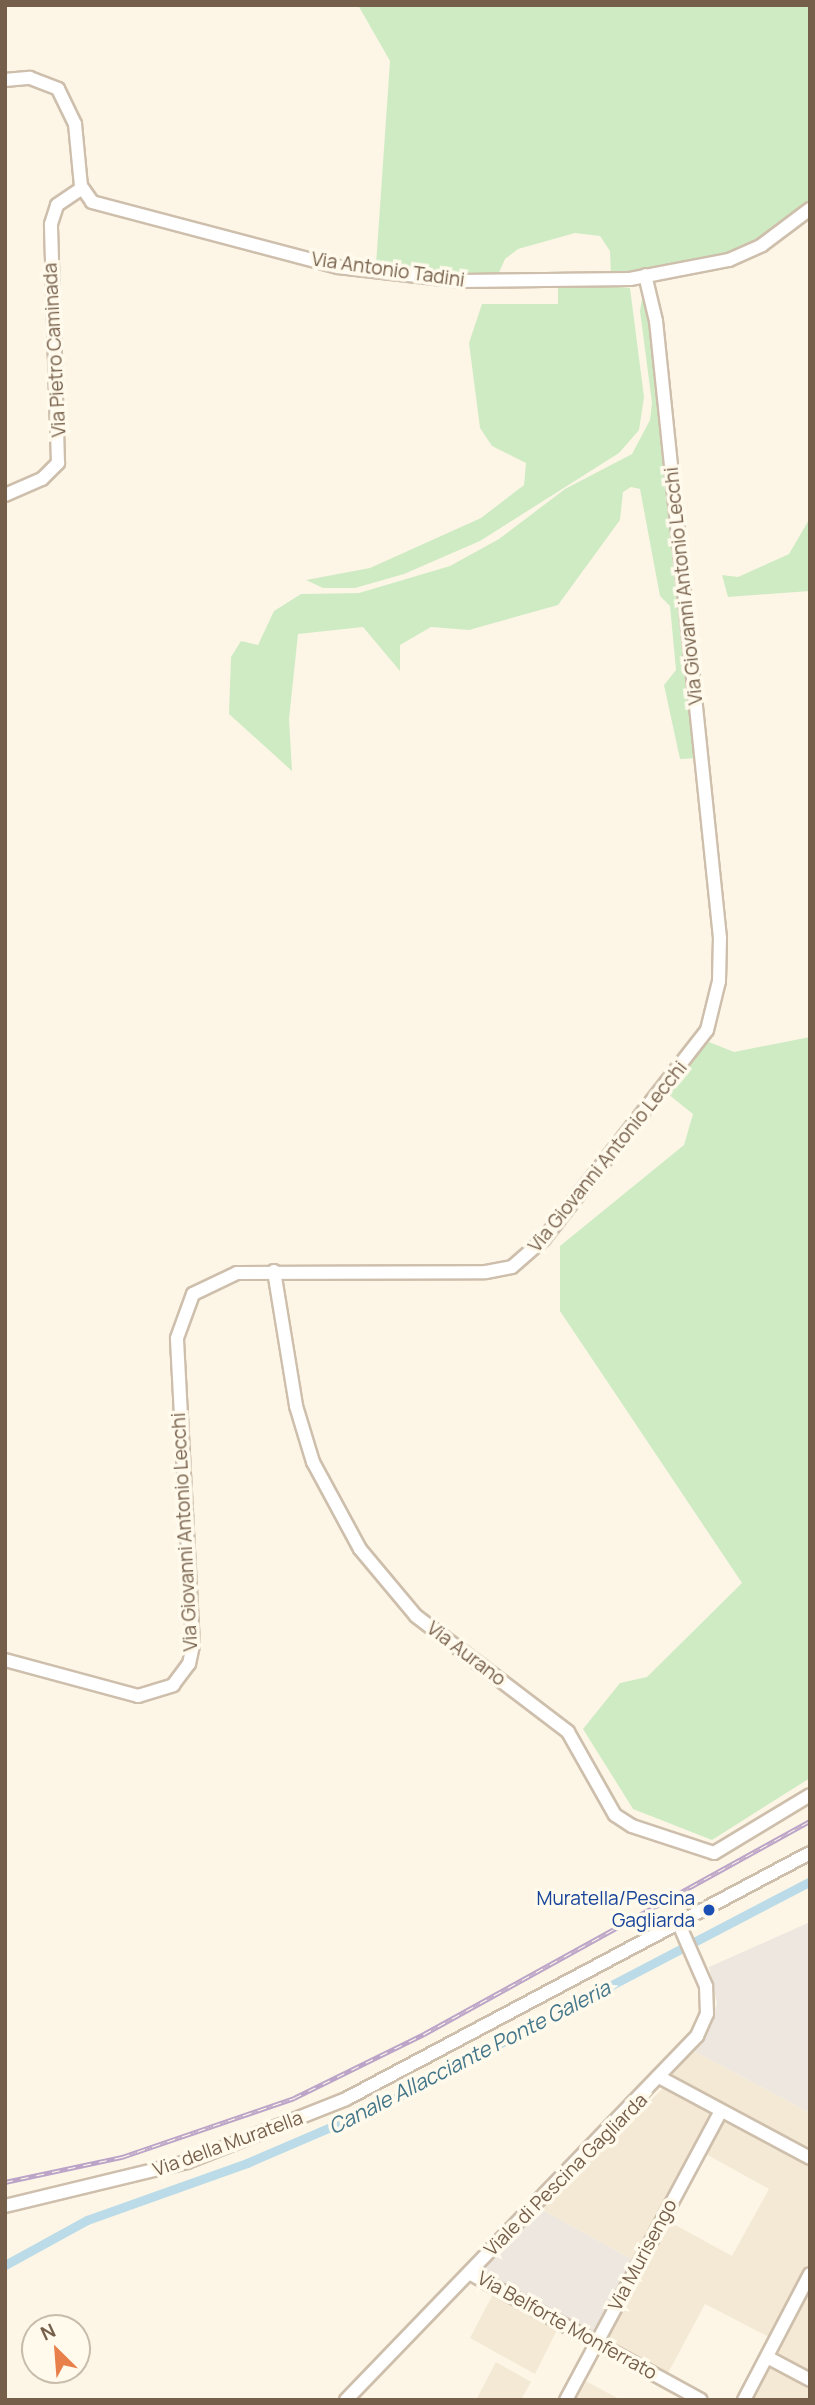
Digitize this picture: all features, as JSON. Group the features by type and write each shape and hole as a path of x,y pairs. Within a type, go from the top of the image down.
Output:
{"street":[{"path":"5,80 43,81 62,95 81,153 81,189"},
{"name":"Via Antonio Tadini","path":"81,189 100,205 338,267 461,281 645,275 740,256 810,209"},
{"name":"Via Pietro Caminada","path":"5,495 42,479 58,463 51,224 57,205 81,189"},
{"name":"Via Giovanni Antonio Lecchi","path":"5,1660 138,1696 166,1689 186,1671 193,1645 179,1321 189,1300 208,1283 237,1273 486,1272 520,1263 684,1063 709,1025 719,981 720,938 658,335 645,275"},
{"name":"Via Aurano","path":"274,1271 306,1439 326,1489 360,1549 416,1616 568,1732 615,1815 632,1826 713,1853 810,1795"},
{"name":"Via della Muratella","path":"5,2206 170,2167 302,2117 392,2077 681,1928 810,1853"},
{"name":"Viale di Pescina Gagliarda","path":"346,2400 661,2078 698,2036 707,2014 706,1986 681,1928"},
{"path":"661,2078 810,2158"},
{"name":"Via Murisengo","path":"566,2400 721,2111"},
{"name":"Via Belforte Monferrato","path":"469,2273 701,2400"},
{"path":"744,2400 810,2274"},
{"path":"767,2357 810,2380"}],"shaded area":[{"path":"810,1922 810,2113 694,2051 717,2004 709,1967"},
{"path":"694,2051 810,2113 810,2152 670,2077"},
{"path":"664,2087 713,2114 635,2261 542,2210"},
{"path":"724,2116 810,2164 810,2264 771,2338 705,2304 667,2375 602,2340 668,2221 732,2256 769,2189 704,2153"},
{"path":"542,2210 635,2261 593,2334 478,2272"},
{"path":"810,2281 810,2400 748,2400"},
{"path":"494,2292 559,2326 535,2374 470,2338"},
{"path":"496,2362 531,2382 521,2400 476,2400"},
{"path":"582,2379 621,2400 571,2400"}],"green space":[{"path":"358,5 810,5 810,202 743,250 715,260 658,265 611,277 610,251 600,236 575,233 518,249 505,259 497,277 376,265 390,61"},
{"path":"585,284 630,288 644,397 639,430 619,453 480,541 404,574 355,588 323,588 306,580 370,568 481,518 524,485 526,463 492,446 480,428 469,343 482,304 558,304 558,288"},
{"path":"643,293 649,301 700,758 680,759 664,685 676,670 670,606 660,596 640,489 631,487 623,492 620,520 558,605 469,630 431,627 400,645 400,671 363,627 298,634 289,719 292,771 229,714 231,657 241,641 258,645 274,611 301,594 359,593 450,566 499,539 565,489 632,454 650,420 652,403 640,311"},
{"path":"810,518 810,591 728,597 722,575 738,577 789,554"},
{"path":"810,1037 810,1778 712,1840 633,1809 583,1729 620,1683 647,1677 742,1583 560,1311 560,1246 684,1145 693,1114 668,1094 683,1066 709,1042 734,1052"}],"waterway":[{"name":"Canale Allacciante Ponte Galeria","path":"5,2265 87,2220 247,2163 384,2104 810,1881"}],"railway":[{"path":"5,2182 122,2157 294,2098 424,2034 810,1821"}],"place":[{"name":"Muratella/Pescina Gagliarda","path":"709,1910"}]}
